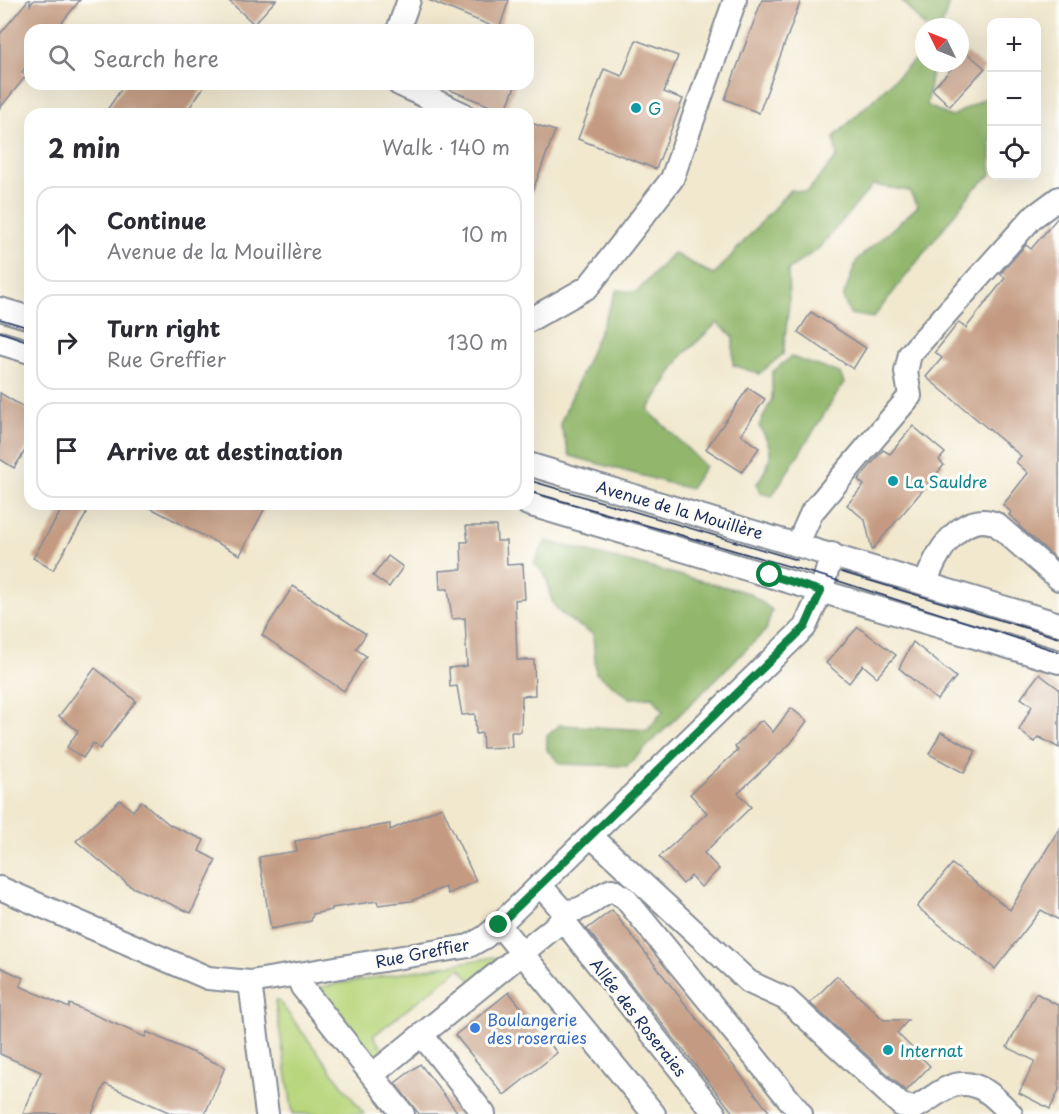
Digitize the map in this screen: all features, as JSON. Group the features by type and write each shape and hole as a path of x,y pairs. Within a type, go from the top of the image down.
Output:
{"street":[{"path":"400,24 409,0"},
{"path":"534,318 588,287 672,179 735,0"},
{"path":"412,90 450,108"},
{"path":"798,543 812,512 910,396 906,372 910,354 1032,218 1059,198"},
{"path":"0,309 24,316"},
{"path":"0,343 24,350"},
{"name":"Avenue de la Mouillère","path":"534,466 798,543 1059,624"},
{"path":"534,506 1059,662"},
{"path":"926,583 930,566 939,551 966,525 975,520 986,520 996,524 1059,579"},
{"path":"821,591 832,554"},
{"name":"Rue Greffier","path":"0,888 208,978 250,982 469,946 485,937 499,925 805,627 821,591"},
{"path":"591,836 749,982 786,999 901,1105 914,1108 955,1085 967,1085 991,1092 1011,1114"},
{"name":"Allée des Roseraies","path":"540,885 715,1114"},
{"path":"372,1076 523,952 563,916 580,911 603,893 612,890 625,898 801,1114"},
{"path":"499,925 654,1114"},
{"path":"298,974 302,987 403,1114"},
{"path":"250,982 267,1114"},
{"path":"422,1035 484,1114"}],"green space":[{"path":"901,0 955,0 949,2 945,18 917,18"},
{"path":"915,60 915,72 932,72 927,105 951,117 987,97 987,178 974,189 873,318 850,314 843,298 857,260 918,206 909,191 873,185 819,248 788,270 789,303 783,354 759,374 733,365 733,336 717,323 681,357 648,410 705,466 690,489 570,456 560,424 617,290 637,292 673,253 714,275 790,190 807,192 837,157 834,137"},
{"path":"791,357 840,373 844,383 772,496 760,493 757,484 769,462 770,455 768,443 759,426 772,399 772,372"},
{"path":"546,541 749,593 772,610 766,630 627,766 561,764 547,750 547,736 560,725 648,730 663,711 653,697 630,698 596,673 593,634 559,611 552,601 547,579 534,563"},
{"path":"494,957 498,960 472,982 460,968 373,1036 384,1051 370,1058 315,988"},
{"path":"275,1001 279,1001 364,1114 293,1114"}],"building":[{"path":"28,0 30,0 30,5 34,0 80,0 61,24 24,24 24,70 22,72 24,78 0,108 0,34"},
{"path":"228,0 276,0 254,24"},
{"path":"428,0 509,0 501,24 487,24"},
{"path":"762,0 801,0 759,113 725,99"},
{"name":"G","path":"636,40 678,56 664,92 683,99 656,169 578,139 604,69 622,76"},
{"path":"969,55 985,68 950,106 932,89 949,72 969,72"},
{"path":"121,90 202,90 189,108 108,108"},
{"path":"450,90 514,90 507,108 495,108"},
{"path":"534,124 555,131 534,187"},
{"path":"1059,216 1059,561 1019,526 1020,524 1009,515 1011,512 1003,505 1028,473 1016,462 1021,456 926,377 942,358 935,352 959,322 966,328 1005,278 1000,274 1026,245 1031,249"},
{"path":"811,312 866,348 853,369 798,332"},
{"path":"748,388 765,399 741,435 759,448 742,472 706,449"},
{"path":"0,393 24,407 24,452 14,468 0,459"},
{"name":"La Sauldre","path":"913,426 945,453 939,460 944,465 872,550 865,520 847,505 864,485 858,480 883,450 890,454"},
{"path":"61,510 82,510 87,513 53,570 33,558"},
{"path":"154,510 264,510 240,555"},
{"path":"466,526 496,526 497,541 506,541 507,565 523,564 525,599 515,600 517,660 534,660 535,695 522,696 521,732 511,732 512,747 483,748 482,733 476,734 475,714 462,715 457,686 450,687 449,668 467,666 465,618 452,619 448,589 440,589 439,571 462,569 461,542 468,542"},
{"path":"388,556 403,567 389,587 373,576"},
{"path":"293,586 366,634 356,649 366,656 344,691 262,635"},
{"path":"858,627 896,655 877,677 863,665 849,683 826,663"},
{"path":"913,642 956,677 937,700 899,668"},
{"path":"95,668 136,701 100,749 93,743 83,758 67,747 78,731 59,716"},
{"path":"1039,674 1059,689 1059,748 1039,737 1034,742 1019,730 1032,706 1021,698"},
{"path":"791,708 807,721 791,743 738,793 751,807 704,853 719,869 701,887 691,876 683,884 659,857 707,813 690,794 738,750 735,747 759,722 763,721 773,732"},
{"path":"941,732 976,751 964,773 929,754"},
{"path":"120,800 133,811 141,801 170,825 204,840 199,851 216,860 191,913 130,886 76,841"},
{"path":"442,807 476,881 448,894 445,887 411,901 378,905 377,901 332,908 332,910 313,914 311,921 271,929 259,857 297,851 295,841 390,824 390,830"},
{"path":"1059,829 1059,920 1041,910 995,969 917,907 952,864 1010,910"},
{"path":"612,910 771,1114 734,1114 587,929"},
{"path":"0,967 23,978 20,986 69,1008 70,1004 145,1037 147,1032 225,1067 205,1114 173,1114 105,1084 92,1114 23,1114 41,1072 0,1054"},
{"name":"Internat","path":"837,976 884,1020 908,1020 897,1033 930,1066 906,1091 810,1003"},
{"path":"509,992 557,1053 504,1095 455,1035"},
{"path":"1036,993 1059,1006 1059,1090 1050,1109 1019,1093 1035,1061 1007,1047"},
{"path":"420,1064 459,1114 419,1114 395,1083"}],"tram line":[{"path":"0,319 24,326"},
{"path":"0,332 24,340"},
{"path":"534,482 797,560"},
{"path":"534,493 826,577 1059,652"},
{"path":"841,572 1059,638"}],"place":[{"name":"G","path":"636,108"},
{"name":"La Sauldre","path":"893,481"},
{"name":"Boulangerie des roseraies","path":"475,1028"},
{"name":"Internat","path":"888,1050"}],"route":[{"path":"499,925 805,627 812,616 821,591 770,575"}]}
